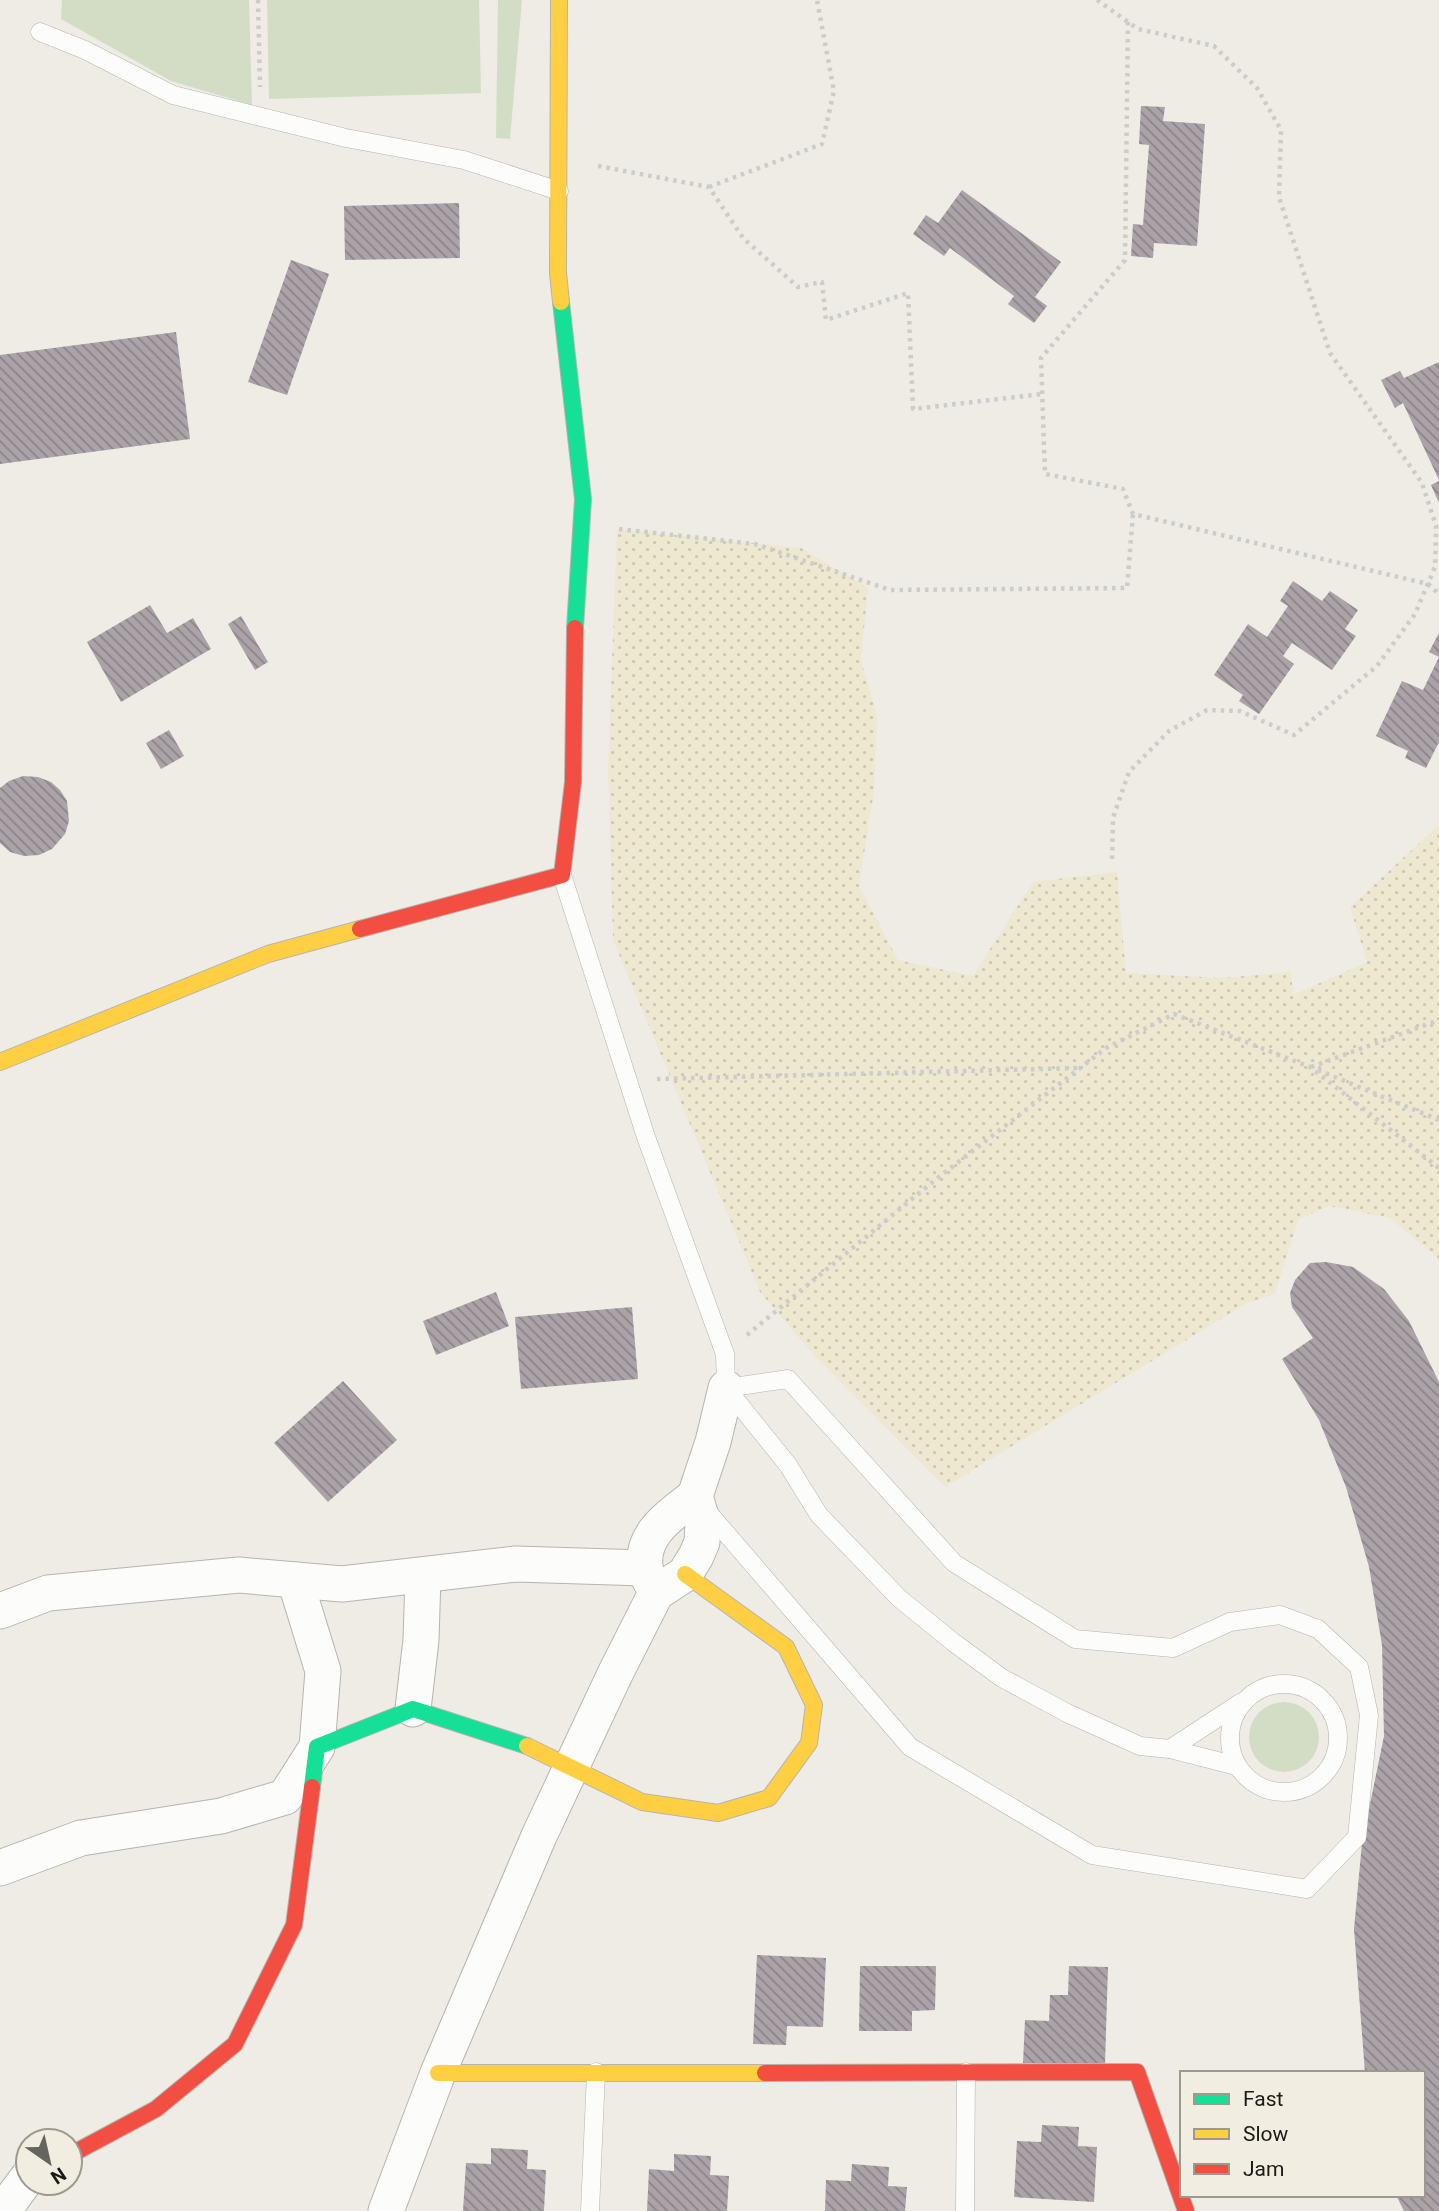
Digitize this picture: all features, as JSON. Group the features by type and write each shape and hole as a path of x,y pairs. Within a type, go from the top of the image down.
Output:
{"street":[{"path":"0,1062 268,954 562,875 573,782 574,643 583,499 558,272 559,0"},
{"path":"386,2211 438,2073 539,1836 615,1674 650,1581 647,1547 655,1528 695,1496 713,1442 725,1371"},
{"path":"685,1574 702,1542 703,1523 695,1496"},
{"path":"0,1611 48,1593 239,1575 342,1584 516,1564 650,1581 685,1574 786,1647 814,1705 809,1743 769,1798 718,1813 642,1802 522,1743 413,1709 317,1747 285,1797 221,1816 81,1838 0,1868"},
{"path":"413,1709 421,1640 423,1576"},
{"path":"84,2148 156,2109 235,2044 294,1925 317,1747 323,1671 295,1580"},
{"path":"438,2073 1137,2072 1180,2194"},
{"path":"3,2211 14,2196"}],"lane":[{"path":"40,32 85,50 173,95 346,138 464,160 559,191"},
{"path":"562,875 725,1371 819,1515 899,1598 1002,1678 1068,1713 1140,1745 1170,1749 1237,1766"},
{"path":"695,1496 910,1747 1093,1855 1307,1889 1357,1837 1369,1715 1359,1667 1318,1629 1280,1615 1230,1622 1173,1648 1075,1639 954,1563 788,1379 725,1371"},
{"path":"1170,1749 1267,1686 1288,1684 1315,1693 1327,1704 1338,1729 1337,1751 1324,1774 1296,1791 1279,1793 1255,1785 1237,1766 1230,1745 1231,1722 1242,1703"},
{"path":"590,2211 596,2072"},
{"path":"965,2211 966,2072"}],"path":[{"path":"258,0 261,118"},
{"path":"598,166 709,187 822,144 834,91 817,0"},
{"path":"1097,0 1138,29 1214,46 1257,88 1280,130 1279,197 1330,353 1422,483 1436,526 1435,567 1415,614 1377,666 1294,735 1240,711 1207,710 1169,732 1129,772 1112,818 1112,862"},
{"path":"617,529 755,544 890,590 1127,588 1133,514 1123,489 1045,474 1041,358 1125,260 1128,21"},
{"path":"709,187 743,238 798,287 822,282 826,320 908,293 913,409 1042,394"},
{"path":"1133,514 1427,584 1439,594"},
{"path":"725,1371 935,1180 1105,1048 1174,1014 1439,1119"},
{"path":"1310,1067 1439,1020"},
{"path":"1310,1067 1439,1168"},
{"path":"628,1080 1080,1068"}],"green space":[{"path":"62,0 249,0 252,105 171,81 61,19"},
{"path":"267,0 479,0 481,93 269,99"},
{"path":"498,0 522,0 510,139 496,138"},
{"path":"1284,1702 1303,1708 1313,1718 1319,1737 1313,1756 1303,1766 1284,1772 1265,1766 1255,1756 1249,1737 1255,1718 1265,1708"}],"sand":[{"path":"617,529 801,548 868,588 861,660 877,715 874,791 859,886 898,960 973,976 1033,882 1117,872 1126,973 1221,978 1291,972 1293,995 1367,962 1350,907 1439,825 1439,1262 1390,1218 1329,1206 1298,1220 1275,1294 1247,1303 945,1487 813,1354 760,1292 613,940 608,768"}],"building":[{"path":"1141,106 1165,107 1163,121 1205,124 1197,246 1154,243 1153,258 1131,256 1133,224 1143,225 1149,145 1139,144"},
{"path":"962,190 1061,262 1035,297 1047,306 1034,323 1008,304 1014,296 950,248 944,256 913,234 926,215 938,223"},
{"path":"459,203 460,258 345,260 344,206"},
{"path":"291,260 329,274 287,395 248,382"},
{"path":"176,332 190,439 0,464 0,355"},
{"path":"1439,362 1439,480 1403,403 1395,408 1381,380 1400,371 1404,378"},
{"path":"1439,481 1439,503 1431,485"},
{"path":"1293,581 1322,601 1330,591 1358,610 1345,629 1356,636 1332,670 1292,643 1283,656 1294,664 1259,714 1239,701 1243,695 1214,675 1248,624 1267,637 1288,606 1280,601"},
{"path":"150,605 167,633 193,618 211,649 121,702 87,642"},
{"path":"241,616 268,662 255,670 228,624"},
{"path":"1439,633 1439,657 1429,652"},
{"path":"1439,657 1439,742 1426,768 1405,758 1408,751 1376,736 1402,681 1423,690"},
{"path":"169,730 184,756 161,769 146,743"},
{"path":"23,776 38,777 51,782 67,801 69,821 65,834 52,849 39,855 24,856 10,852 0,843 0,788"},
{"path":"1326,1262 1353,1267 1384,1289 1409,1321 1439,1382 1439,2211 1404,2211 1397,2197 1425,2197 1425,2071 1365,2071 1354,1929 1362,1843 1384,1736 1382,1645 1369,1567 1346,1487 1319,1420 1282,1359 1313,1338 1292,1307 1290,1293 1295,1280 1310,1263"},
{"path":"496,1292 509,1326 436,1355 423,1321"},
{"path":"632,1307 638,1379 521,1389 515,1317"},
{"path":"343,1381 397,1440 328,1502 274,1443"},
{"path":"757,1955 826,1958 823,2027 787,2026 786,2045 753,2044"},
{"path":"860,1966 936,1966 935,2010 912,2011 912,2031 859,2031"},
{"path":"1069,1966 1108,1967 1105,2064 1023,2063 1025,2020 1049,2021 1050,1995 1068,1995"},
{"path":"1042,2125 1079,2127 1078,2146 1097,2147 1094,2202 1014,2197 1017,2141 1041,2142"},
{"path":"491,2148 528,2150 527,2169 546,2170 544,2211 463,2211 466,2163 491,2164"},
{"path":"674,2154 711,2156 710,2175 729,2176 727,2211 647,2211 649,2169 674,2171"},
{"path":"852,2164 889,2167 888,2186 907,2187 905,2211 825,2211 826,2180 851,2181"}],"traffic: fast":[{"path":"561,302 583,499 575,628"},
{"path":"312,1787 317,1747 413,1709 527,1746"}],"traffic: slow":[{"path":"559,0 558,273 561,302"},
{"path":"0,1062 268,954 360,929"},
{"path":"527,1746 642,1802 718,1813 769,1798 809,1743 814,1705 786,1647 685,1574"},
{"path":"438,2073 765,2073"}],"traffic: jam":[{"path":"360,929 562,875 573,782 575,628"},
{"path":"84,2148 156,2109 235,2044 294,1925 312,1787"},
{"path":"765,2073 1137,2072 1180,2194"},
{"path":"1181,2197 1186,2211"}]}
